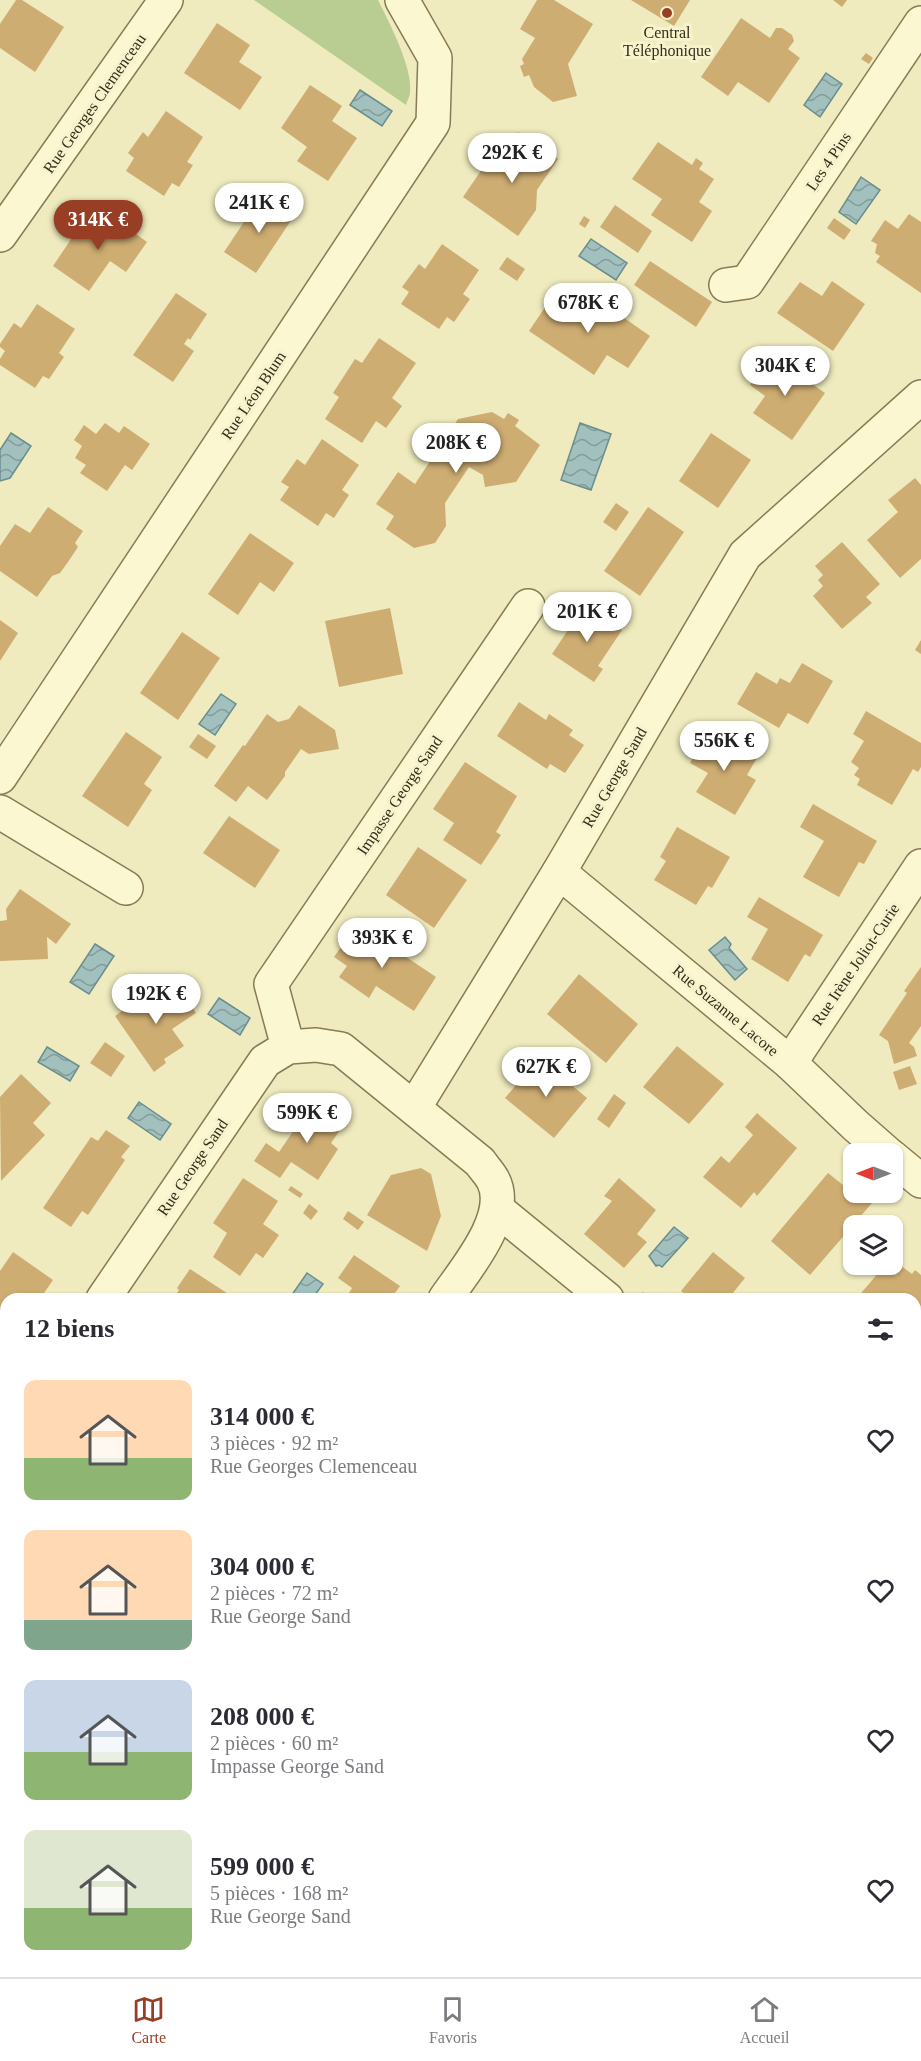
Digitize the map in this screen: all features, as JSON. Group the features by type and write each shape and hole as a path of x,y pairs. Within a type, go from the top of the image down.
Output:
{"street":[{"name":"Rue Georges Clemenceau","path":"0,235 166,0"},
{"name":"Rue Léon Blum","path":"0,777 433,123 435,58 402,0"},
{"name":"Les 4 Pins","path":"726,285 747,282 921,23"},
{"name":"Rue George Sand","path":"414,1108 559,872 745,555 921,397"},
{"name":"Impasse George Sand","path":"288,1047 271,984 528,606"},
{"path":"0,812 126,888"},
{"name":"Rue Irène Joliot-Curie","path":"790,1063 921,866"},
{"name":"Rue Suzanne Lacore","path":"559,872 790,1063 875,1143"},
{"name":"Rue George Sand","path":"107,1293 265,1060 288,1047 316,1045 341,1049 480,1162 495,1182 498,1210"},
{"path":"903,1166 921,1181"},
{"path":"449,1293 487,1237 498,1210 600,1293"}],"green space":[{"path":"254,0 378,0 399,45 408,71 410,95 406,105"}],"water":[{"path":"826,73 842,84 820,117 804,105"},
{"path":"360,90 392,111 382,126 350,105"},
{"path":"861,177 880,190 856,224 839,212"},
{"path":"591,239 627,263 616,280 579,256"},
{"path":"580,423 611,434 591,490 561,480"},
{"path":"11,433 31,446 10,478 0,481 0,450"},
{"path":"221,694 236,704 215,735 199,724"},
{"path":"725,937 731,944 729,948 747,969 735,980 709,950"},
{"path":"95,944 114,956 89,994 70,982"},
{"path":"219,998 250,1018 240,1035 208,1014"},
{"path":"47,1047 79,1066 70,1081 38,1062"},
{"path":"139,1102 171,1124 160,1140 128,1118"},
{"path":"674,1227 688,1238 662,1267 656,1266 649,1256"},
{"path":"307,1273 323,1284 316,1293 293,1293"}],"building":[{"path":"16,0 22,0 64,27 35,72 0,48 0,24"},
{"path":"537,0 554,0 593,24 568,64 577,96 553,102 534,87 529,75 524,77 520,66 524,64 522,59 535,38 520,29"},
{"name":"Central Téléphonique","path":"631,0 690,0 674,26"},
{"path":"833,0 847,0 842,7"},
{"path":"741,18 770,38 776,28 782,28 792,35 794,41 788,49 800,58 769,103 738,82 728,96 701,77"},
{"path":"217,23 250,45 239,62 262,77 240,110 184,73"},
{"path":"866,53 873,58 869,64 861,59"},
{"path":"310,85 342,106 332,121 357,138 328,181 297,161 307,147 281,128"},
{"path":"166,111 203,137 187,162 193,165 179,187 172,183 164,196 126,171 134,158 128,153 143,132 148,137"},
{"path":"518,132 558,159 537,190 536,210 518,236 463,197 491,156 499,162"},
{"path":"658,142 692,165 696,158 703,163 699,169 714,179 699,202 712,211 692,242 651,215 662,199 632,179"},
{"path":"262,195 294,216 256,273 224,252"},
{"path":"615,205 652,231 638,253 600,227"},
{"path":"90,211 126,235 129,229 147,242 126,272 110,261 89,291 53,266"},
{"path":"909,214 921,222 921,293 876,262 880,256 875,253 877,244 871,241 885,220 898,229"},
{"path":"584,216 590,220 585,228 579,224"},
{"path":"834,218 851,230 844,240 827,228"},
{"path":"442,244 479,270 463,294 470,299 454,322 447,317 439,329 401,304 409,292 402,287 419,264 425,269"},
{"path":"507,257 525,269 517,281 499,269"},
{"path":"650,261 712,302 696,327 634,285"},
{"path":"832,281 865,304 833,351 777,313 800,282 822,296"},
{"path":"556,291 595,317 604,304 650,336 628,368 607,355 594,375 529,331"},
{"path":"176,293 207,314 190,340 188,338 184,344 194,351 173,382 133,355"},
{"path":"37,304 75,329 59,353 64,357 49,379 43,376 35,388 0,365 0,359 5,351 0,344 14,323 21,328"},
{"path":"379,338 416,363 392,398 402,406 386,428 376,421 362,443 325,419 339,397 333,393 355,359 362,363"},
{"path":"771,355 825,393 792,440 753,413 765,396 750,385"},
{"path":"492,412 504,419 508,413 519,420 515,426 540,445 516,482 485,487 483,475 469,467 445,503 446,526 435,543 414,548 386,529 394,516 376,504 398,472 415,484 458,419"},
{"path":"105,423 119,433 124,426 150,444 132,470 125,465 107,491 80,473 86,465 75,458 82,446 74,440 84,425 96,434"},
{"path":"711,433 751,460 718,508 679,481"},
{"path":"322,439 359,465 342,490 349,495 334,518 326,513 318,526 280,500 289,487 281,482 297,459 305,465"},
{"path":"915,478 921,485 921,559 900,578 867,540 898,512 888,500"},
{"path":"616,503 629,512 616,531 603,522"},
{"path":"48,507 83,531 75,543 78,547 68,562 60,573 52,576 37,597 0,571 0,546 15,524 30,533"},
{"path":"648,507 684,532 640,596 604,571"},
{"path":"250,533 294,563 274,592 260,582 238,615 208,594"},
{"path":"842,542 880,584 866,597 872,603 842,629 813,596 823,586 818,580 823,575 815,566"},
{"path":"584,606 622,630 598,666 603,669 594,682 552,654"},
{"path":"390,608 403,674 339,687 325,621"},
{"path":"0,620 18,633 0,661"},
{"path":"182,632 220,658 178,720 140,693"},
{"path":"921,640 921,654 915,650"},
{"path":"802,663 833,681 808,724 788,713 779,728 737,704 756,672 777,684 780,678 790,683"},
{"path":"519,702 546,720 549,714 573,730 569,735 584,745 565,773 550,764 547,769 497,736"},
{"path":"299,705 335,730 339,749 309,754 301,749 267,800 248,786 236,802 214,786 267,714 278,722 289,719"},
{"path":"866,711 921,743 921,767 918,772 913,769 892,805 857,785 860,779 854,775 859,768 851,762 864,741 853,734"},
{"path":"708,731 757,758 747,775 756,780 735,815 696,792 708,773 690,763"},
{"path":"126,732 162,757 144,784 152,790 128,827 82,796"},
{"path":"198,734 216,746 207,759 189,747"},
{"path":"465,762 517,796 496,832 501,835 481,865 443,840 454,823 433,809"},
{"path":"813,804 877,841 864,864 859,862 839,897 803,877 824,841 800,827"},
{"path":"229,816 280,850 255,888 203,853"},
{"path":"677,827 730,857 712,888 708,886 696,905 654,880 666,861 660,857"},
{"path":"418,847 467,880 434,928 386,895"},
{"path":"20,889 71,924 56,944 47,937 48,959 0,961 0,921 7,920 6,909"},
{"path":"759,897 823,935 810,957 805,954 788,982 751,959 768,929 747,917"},
{"path":"357,924 436,977 414,1011 376,986 369,998 339,977 347,966 334,957"},
{"path":"921,967 921,1026 909,1043 914,1047 917,1056 894,1064 888,1041 879,1035 907,993 904,991"},
{"path":"579,974 638,1024 606,1063 547,1014"},
{"path":"176,984 196,1013 172,1029 184,1046 164,1059 166,1063 154,1072 115,1016 147,993 152,1001"},
{"path":"105,1042 125,1056 111,1077 90,1063"},
{"path":"677,1046 724,1084 689,1124 643,1087"},
{"path":"539,1058 587,1098 554,1138 505,1098"},
{"path":"910,1066 917,1084 899,1090 893,1072"},
{"path":"21,1074 51,1103 33,1123 45,1135 1,1181 0,1097"},
{"path":"614,1094 626,1103 609,1128 597,1119"},
{"path":"333,1101 352,1113 331,1143 338,1149 318,1180 291,1162 280,1178 254,1161 266,1143 279,1152 307,1111 320,1120"},
{"path":"757,1113 797,1148 757,1196 754,1192 741,1208 703,1177 721,1156 729,1163 753,1135 745,1127"},
{"path":"106,1130 130,1146 121,1157 125,1160 88,1215 82,1211 71,1227 43,1208 91,1137 98,1141"},
{"path":"421,1168 431,1174 441,1216 427,1251 367,1215 391,1175"},
{"path":"828,1173 843,1185 843,1203 872,1203 862,1215 843,1215 843,1237 810,1275 771,1241"},
{"path":"243,1178 278,1201 263,1224 279,1235 263,1258 256,1253 240,1276 213,1257 227,1233 213,1223"},
{"path":"619,1178 656,1210 637,1234 647,1242 624,1268 584,1234 612,1201 604,1196"},
{"path":"291,1186 303,1194 300,1198 288,1190"},
{"path":"309,1204 318,1211 311,1220 303,1213"},
{"path":"348,1211 364,1222 358,1230 343,1219"},
{"path":"13,1252 53,1280 44,1293 0,1293 0,1271"},
{"path":"713,1252 745,1278 733,1293 684,1293 681,1291"},
{"path":"354,1255 400,1286 395,1293 349,1293 352,1288 338,1278"},
{"path":"903,1267 912,1274 915,1270 921,1275 921,1293 861,1293 877,1275 903,1275"},
{"path":"190,1269 227,1293 177,1293 179,1290 177,1288"}],"place":[{"name":"Central Téléphonique","path":"667,13"}]}
